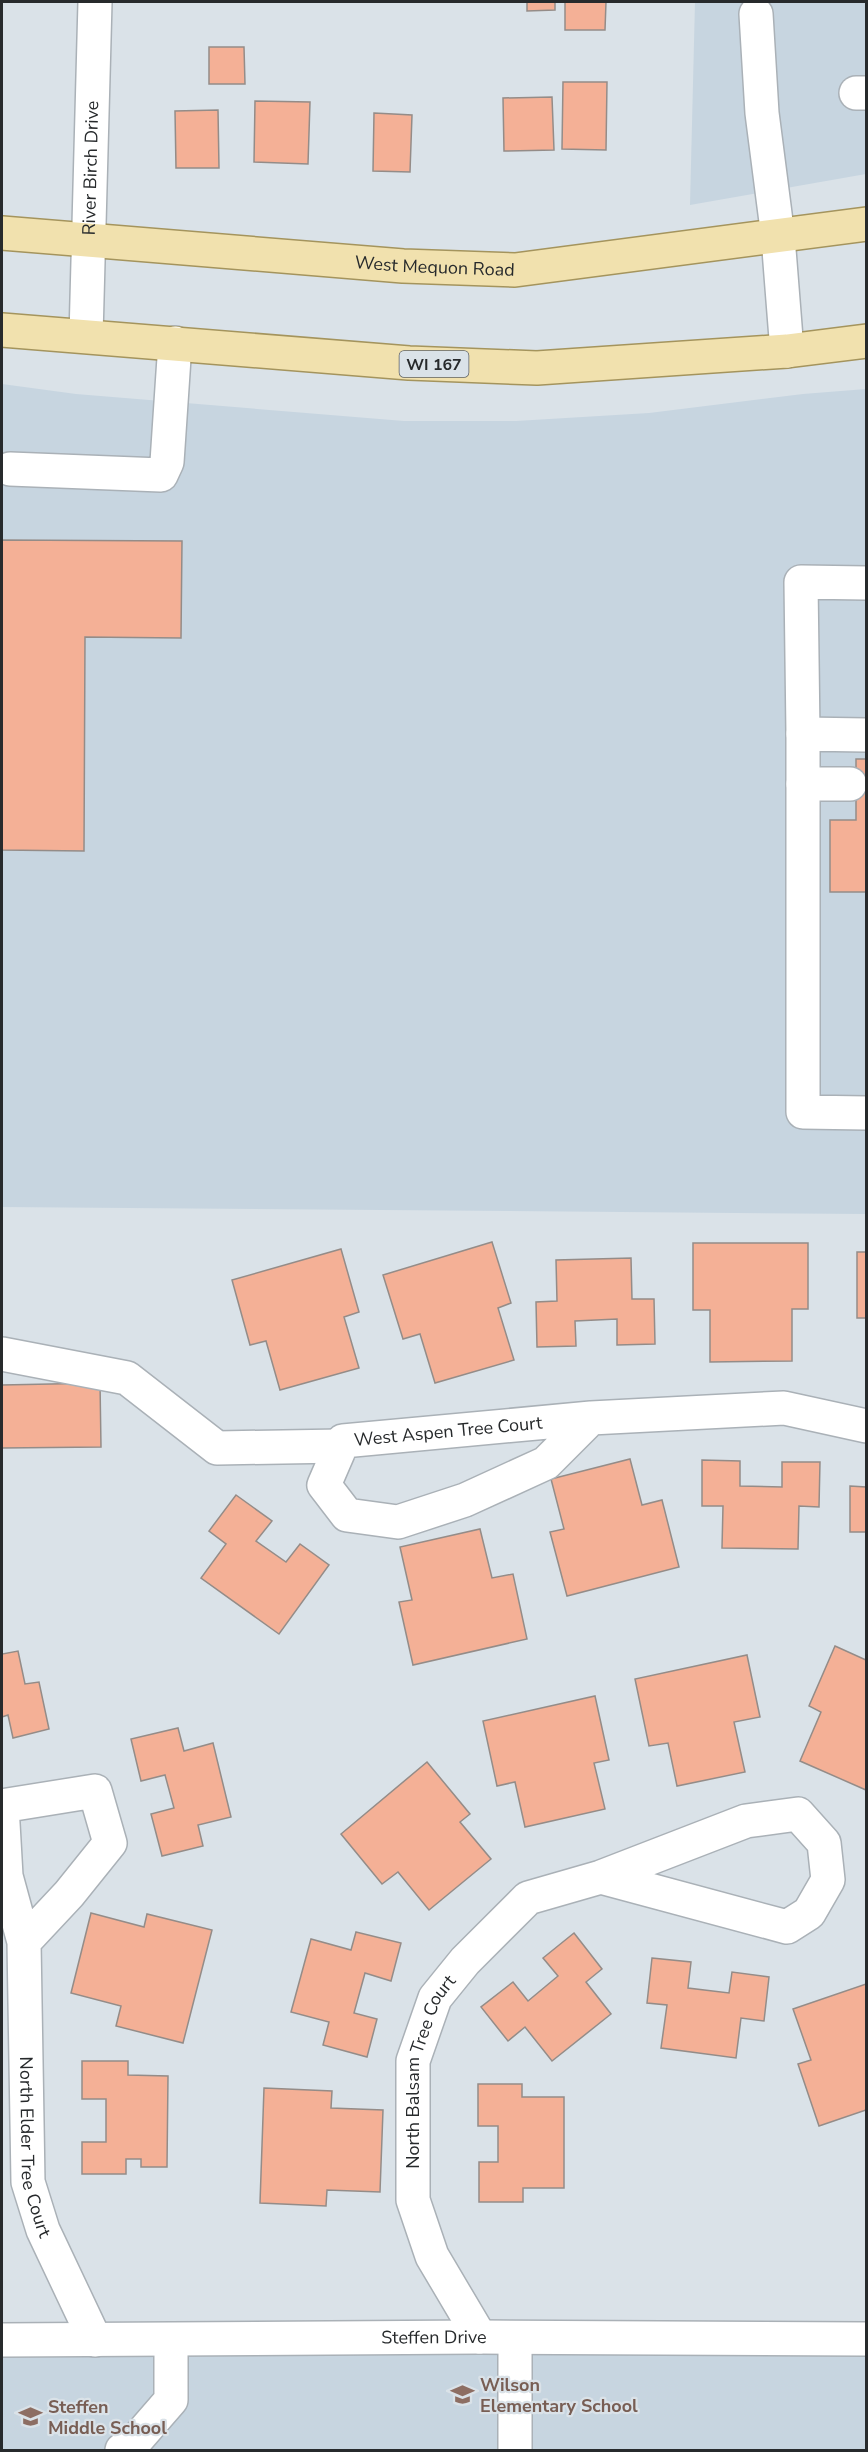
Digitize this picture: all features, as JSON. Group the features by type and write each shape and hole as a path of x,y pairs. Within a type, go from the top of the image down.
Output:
{"main road":[{"name":"West Mequon Road","path":"2,233 403,266 515,270 867,224"},
{"name":"WI 167","path":"2,330 409,363 537,368 787,351 867,341"}],"street":[{"name":"River Birch Drive","path":"86,336 92,36 95,2"},
{"path":"756,14 762,113 777,237 787,351"},
{"path":"10,469 161,476 167,462 175,343"},
{"path":"867,583 801,582 803,1112 867,1113"},
{"path":"803,734 867,735"},
{"path":"803,784 850,784"},
{"path":"2,1354 127,1378 217,1448 341,1446"},
{"name":"West Aspen Tree Court","path":"591,1419 546,1463 465,1500 398,1522 347,1515 324,1485 343,1441 591,1419 784,1408 867,1426"},
{"name":"North Elder Tree Court","path":"24,1942 69,1894 110,1843 95,1791 2,1806 6,1876 24,1942 28,2182 43,2230 95,2340"},
{"name":"North Balsam Tree Court","path":"480,2337 432,2256 413,2200 413,2061 435,1998 465,1961 528,1898 601,1877 746,1821 798,1814 824,1843 828,1880 809,1913 787,1928 601,1877"},
{"name":"Steffen Drive","path":"2,2340 480,2337 867,2339"},
{"path":"515,2338 515,2451"},
{"path":"122,2451 138,2438 171,2400 171,2340"}],"shaded area":[{"path":"695,2 866,2 866,174 690,205"},
{"path":"2,384 76,394 404,421 516,421 649,413 803,394 866,389 866,1214 2,1207"},
{"name":"Wilson Elementary School","path":"866,2339 866,2450 2,2450 2,2340"}],"building":[{"path":"527,2 555,2 555,10 527,11"},
{"path":"565,2 606,2 605,30 565,30"},
{"path":"209,47 244,47 245,84 209,84"},
{"path":"563,82 607,82 606,150 562,149"},
{"path":"552,97 554,150 504,151 503,98"},
{"path":"255,101 310,102 308,164 254,162"},
{"path":"218,110 219,168 176,168 175,111"},
{"path":"374,113 412,115 410,172 373,171"},
{"path":"2,540 182,541 181,638 85,637 84,851 2,850"},
{"path":"856,759 866,759 866,892 830,892 830,820 856,820"},
{"path":"492,1242 511,1303 498,1308 514,1360 435,1383 420,1334 403,1339 383,1275"},
{"path":"693,1243 808,1243 808,1309 792,1309 792,1361 710,1362 710,1310 693,1310"},
{"path":"341,1249 359,1312 344,1317 359,1368 280,1390 266,1341 250,1345 232,1280"},
{"path":"857,1252 866,1252 866,1318 857,1318"},
{"path":"631,1258 632,1299 654,1299 655,1344 617,1345 617,1319 575,1321 576,1346 537,1347 536,1302 557,1301 556,1260"},
{"path":"100,1383 101,1447 2,1448 2,1385"},
{"path":"630,1459 642,1505 662,1500 679,1567 567,1596 550,1532 564,1529 551,1479"},
{"path":"702,1460 740,1461 740,1486 782,1487 782,1462 820,1462 819,1507 799,1506 798,1549 722,1548 723,1506 702,1506"},
{"path":"850,1486 866,1487 866,1532 850,1532"},
{"path":"236,1495 272,1521 256,1541 286,1562 300,1544 329,1565 279,1634 201,1578 226,1544 209,1531"},
{"path":"480,1529 492,1578 513,1574 527,1639 413,1665 399,1602 412,1600 400,1547"},
{"path":"835,1646 866,1660 866,1790 800,1761 821,1712 809,1706"},
{"path":"18,1651 25,1684 39,1682 49,1729 13,1738 8,1715 2,1717 2,1654"},
{"path":"747,1655 760,1717 734,1722 745,1772 677,1786 668,1743 649,1746 635,1679"},
{"path":"595,1696 609,1760 594,1763 605,1809 525,1827 515,1782 497,1786 483,1721"},
{"path":"178,1728 184,1751 213,1743 231,1817 198,1825 203,1846 162,1856 151,1814 174,1808 165,1775 141,1781 131,1739"},
{"path":"427,1762 470,1814 460,1822 491,1859 429,1910 398,1872 382,1884 341,1834"},
{"path":"91,1913 144,1927 147,1914 212,1930 183,2043 116,2026 121,2006 71,1993"},
{"path":"356,1932 401,1943 391,1981 365,1973 354,2013 377,2019 367,2057 323,2045 329,2022 291,2012 311,1939 351,1950"},
{"path":"574,1933 602,1969 586,1982 611,2014 552,2061 525,2027 508,2041 481,2007 513,1982 528,2001 558,1976 543,1958"},
{"path":"652,1958 691,1962 688,1988 729,1993 732,1972 769,1977 764,2021 741,2018 736,2058 661,2048 667,2005 647,2003"},
{"path":"866,1984 866,2110 819,2126 798,2064 811,2060 793,2009"},
{"path":"82,2061 128,2061 128,2075 168,2076 167,2167 141,2167 141,2159 126,2159 126,2174 82,2174 82,2142 106,2142 106,2099 82,2099"},
{"path":"478,2084 522,2084 522,2097 564,2097 564,2188 523,2188 523,2202 479,2202 479,2162 498,2162 498,2126 478,2126"},
{"path":"264,2088 332,2091 331,2108 383,2110 380,2192 327,2190 326,2206 260,2203"}],"place":[{"name":"Wilson Elementary School","path":"462,2395"},
{"name":"Steffen Middle School","path":"30,2417"}]}
